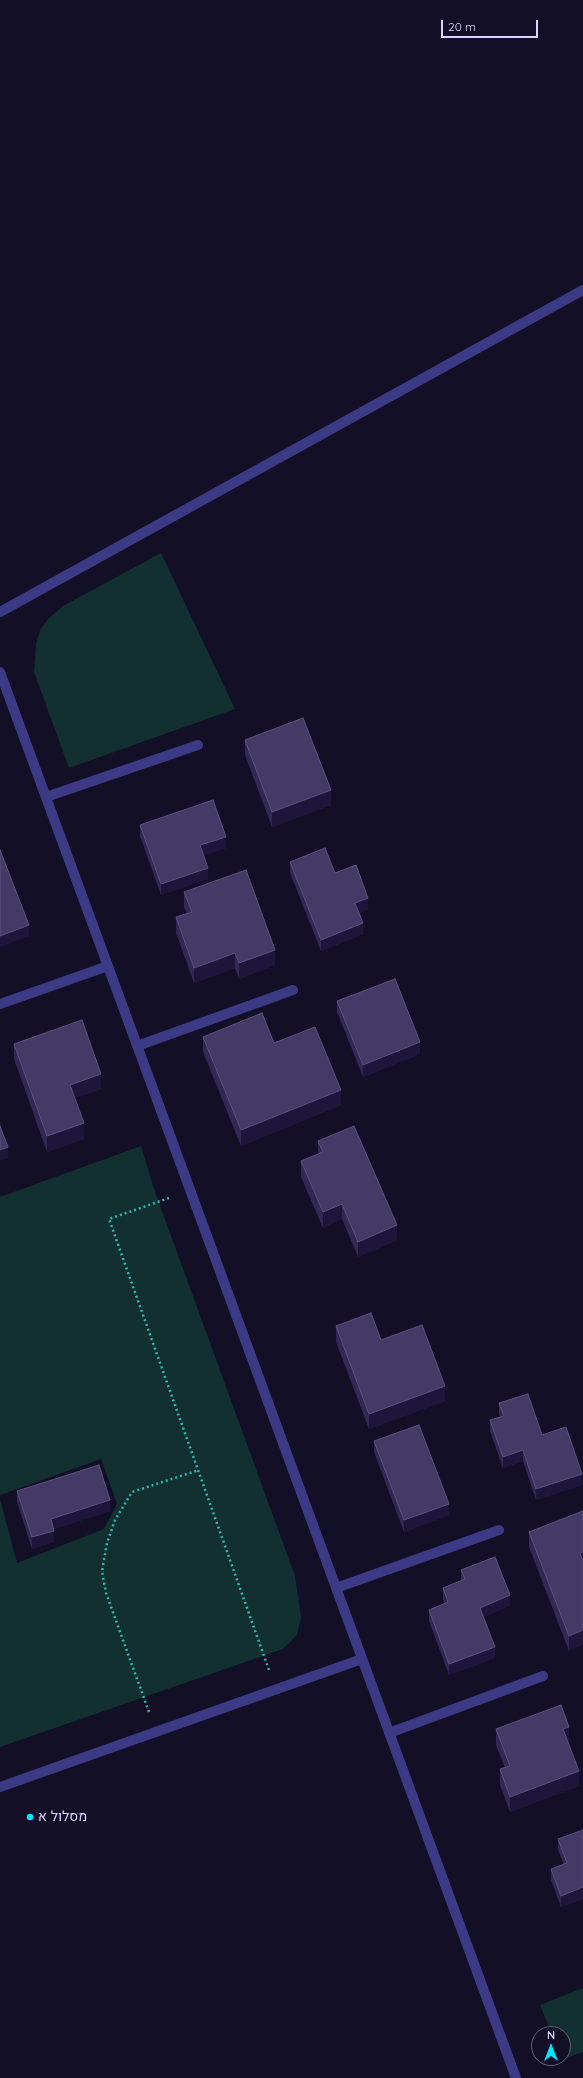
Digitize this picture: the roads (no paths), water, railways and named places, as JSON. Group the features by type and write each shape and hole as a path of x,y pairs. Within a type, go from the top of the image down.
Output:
{"street":[{"path":"0,612 583,290"},
{"path":"0,672 516,2078"},
{"path":"46,797 198,745"},
{"path":"0,1004 108,966"},
{"path":"137,1046 293,990"},
{"path":"336,1588 498,1530"},
{"path":"0,1787 362,1659"},
{"path":"389,1733 543,1676"}],"place":[{"name":"מסלול א","path":"30,1817"}]}
